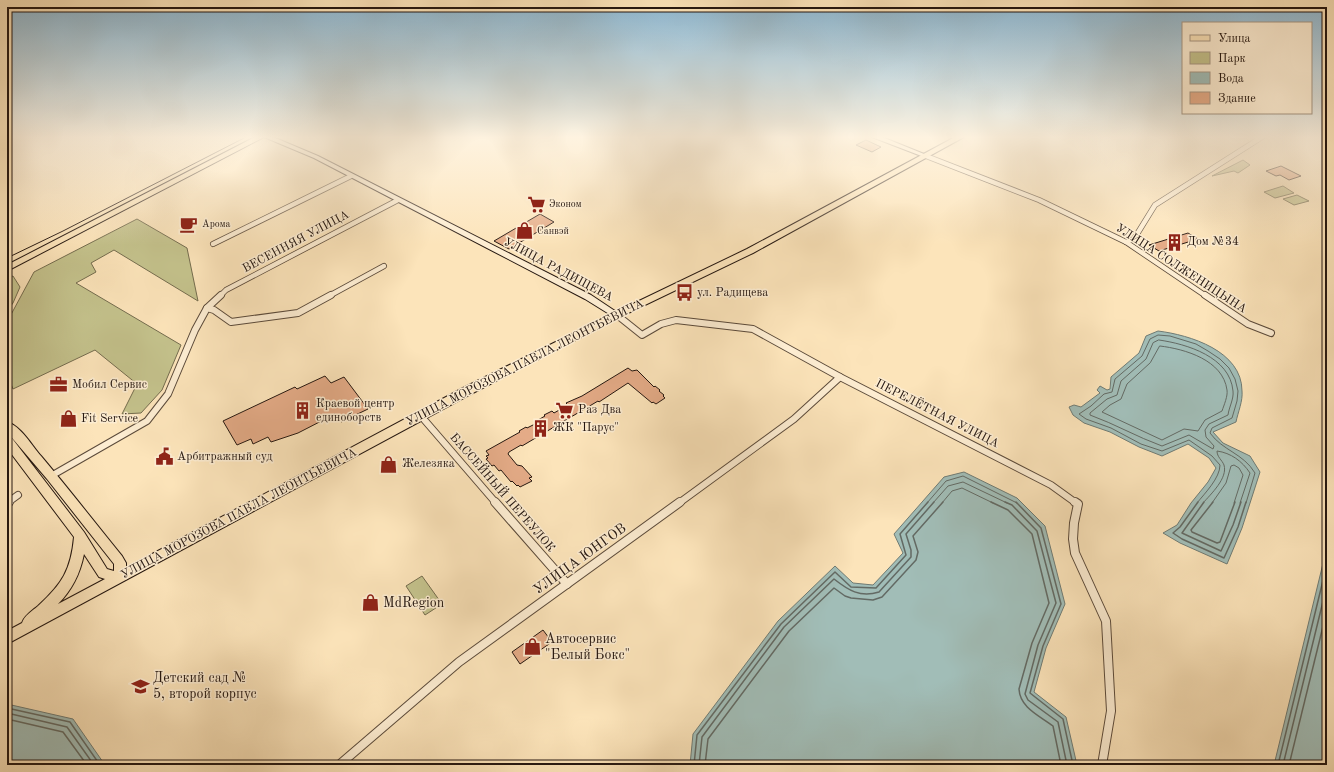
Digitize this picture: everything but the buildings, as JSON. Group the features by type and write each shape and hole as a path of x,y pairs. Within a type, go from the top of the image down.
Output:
{"main road":[{"path":"7,268 191,173"},
{"name":"УЛИЦА МОРОЗОВА ПАВЛА ЛЕОНТЬЕВИЧА","path":"12,635 421,416 617,315 750,251 894,173"},
{"path":"7,426 17,434 119,562 120,578 103,573 80,536 7,440"},
{"path":"12,635 54,599 68,583 78,560 80,536"}],"street":[{"name":"УЛИЦА РАДИЩЕВА","path":"346,173 588,297 617,315 642,334 660,324 676,320 753,329 840,378"},
{"name":"УЛИЦА СОЛЖЕНИЦЫНА","path":"970,173 1039,200 1126,242 1248,324 1271,333"},
{"path":"1126,242 1134,239 1155,205 1205,173"},
{"path":"213,244 351,176"},
{"name":"ВЕСЕННЯЯ УЛИЦА","path":"51,476 147,421 168,394 195,330 207,308 226,290 398,200"},
{"path":"207,308 214,309 226,320 231,322 294,314 384,266"},
{"name":"ПЕРЕЛЁТНАЯ УЛИЦА","path":"840,378 1024,471 1051,486 1078,504 1072,530 1077,561 1106,621 1111,711 1102,765"},
{"name":"УЛИЦА ЮНГОВ","path":"339,765 460,662 794,419 840,378"},
{"name":"БАССЕЙНЫЙ ПЕРЕУЛОК","path":"421,416 567,584"},
{"path":"7,503 18,495"}],"green space":[{"path":"1218,173 1225,173 1212,176"},
{"path":"1283,186 1294,193 1275,198 1264,192"},
{"path":"1297,195 1309,201 1294,205 1283,199"},
{"path":"137,219 187,248 198,301 114,250 91,263 96,272 76,283 181,345 162,390 141,413 122,414 137,384 95,350 13,389 7,374 7,322 34,272"},
{"path":"13,276 20,287 13,303 7,311 7,278"},
{"path":"422,576 442,604 425,615 406,586"}],"water":[{"path":"1158,331 1185,336 1212,348 1224,355 1233,365 1240,377 1242,395 1236,422 1213,432 1223,443 1250,456 1260,472 1242,528 1227,564 1180,543 1163,533 1177,525 1191,503 1208,482 1216,468 1209,458 1188,444 1162,456 1139,447 1110,432 1084,423 1073,415 1069,407 1074,405 1081,407 1100,393 1097,390 1100,386 1107,390 1110,389 1111,377 1139,353 1146,336"},
{"path":"964,472 1017,498 1045,526 1065,604 1046,648 1034,692 1066,717 1077,765 690,765 693,734 778,621 835,566 853,583 873,585 903,553 894,534 944,477"},
{"path":"1327,547 1327,765 1274,765"},
{"path":"7,704 73,719 105,765 7,765"}],"tram line":[{"path":"7,258 176,173"}],"place":[{"name":"Эконом","path":"536,204"},
{"name":"Арома","path":"189,224"},
{"name":"Санвэй","path":"524,231"},
{"name":"Дом №34","path":"1174,242"},
{"name":"ул. Радищева","path":"684,293"},
{"name":"Мобил Сервис","path":"59,385"},
{"name":"Раз Два","path":"565,410"},
{"name":"Краевой центр единоборств","path":"303,411"},
{"name":"Fit Service","path":"68,419"},
{"name":"ЖК \"Парус\"","path":"540,428"},
{"name":"Арбитражный суд","path":"164,457"},
{"name":"Железяка","path":"389,464"},
{"name":"MdRegion","path":"370,603"},
{"name":"Автосервис \"Белый Бокс\"","path":"532,647"},
{"name":"Детский сад № 5, второй корпус","path":"140,686"}]}
